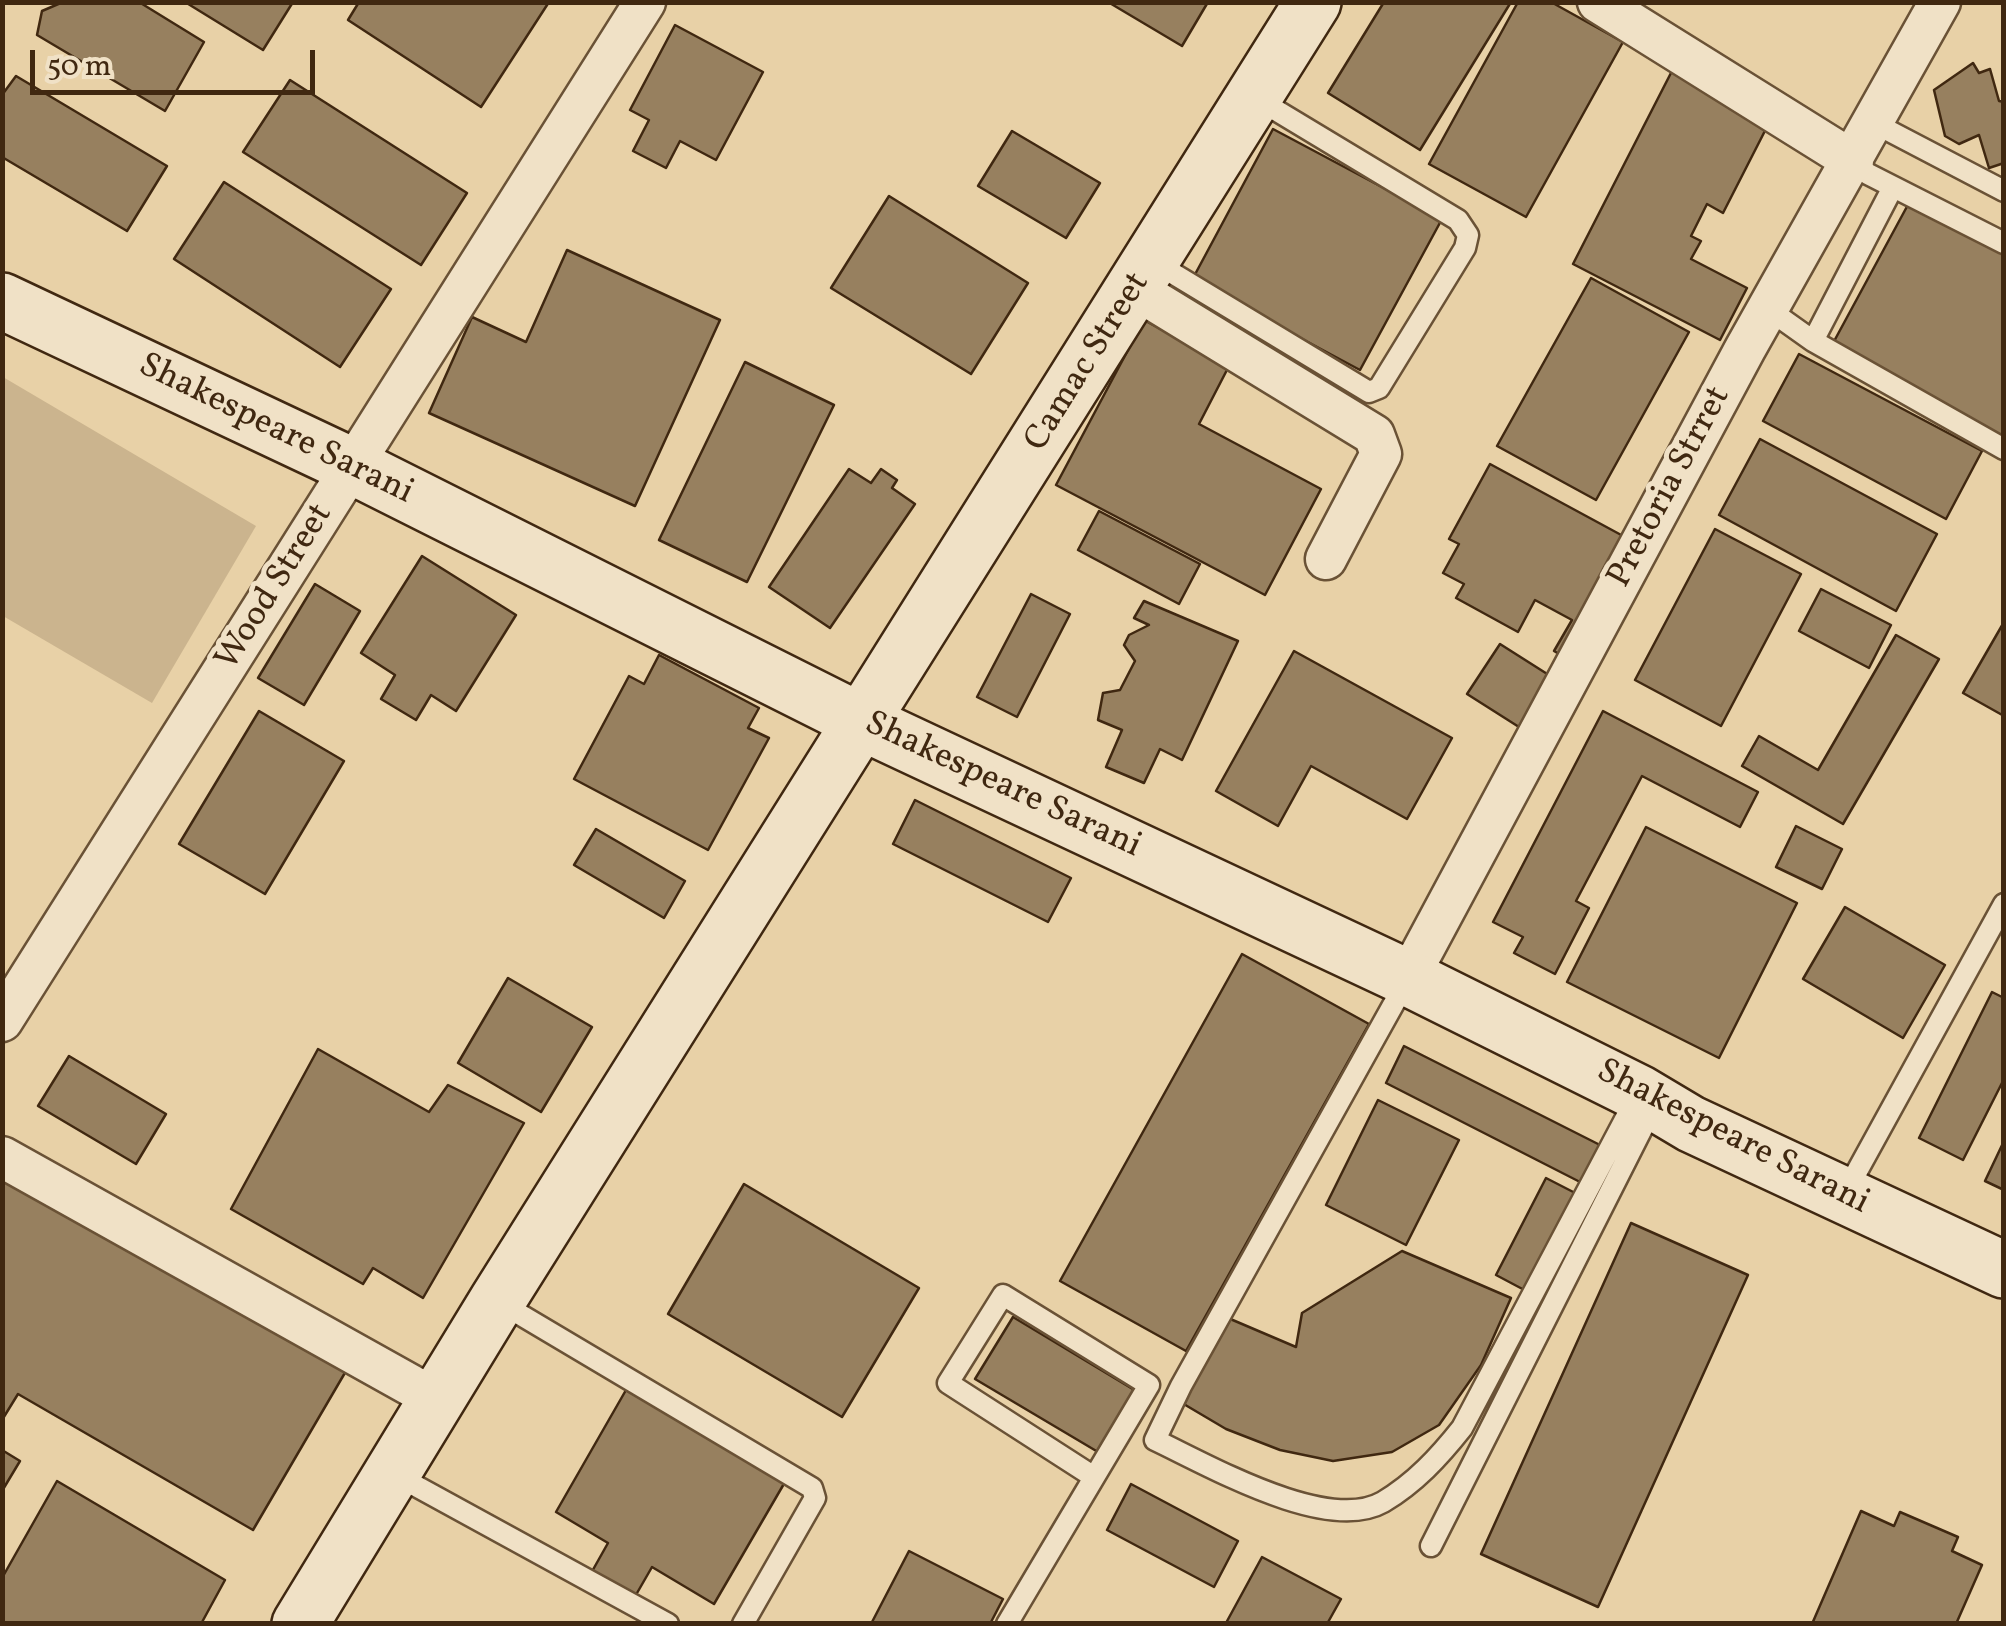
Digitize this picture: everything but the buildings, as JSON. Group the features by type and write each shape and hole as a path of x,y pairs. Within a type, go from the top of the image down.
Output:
{"main road":[{"name":"Camac Street","path":"300,1624 497,1301 864,723 1313,2"},
{"name":"Shakespeare Sarani","path":"2,301 352,466 864,723 1408,978 1648,1097 1690,1124 2004,1270"}],"street":[{"name":"Wood Street","path":"2,1020 645,2"},
{"path":"1598,2 1853,161"},
{"name":"Pretoria Strret","path":"1408,978 1768,309 1940,2"},
{"path":"1144,275 1374,435 1381,454 1326,559"},
{"path":"2,1156 439,1401"}],"lane":[{"path":"1144,275 1369,392 1380,388 1465,248 1468,235 1458,220 1254,97"},
{"path":"1874,124 2004,192"},
{"path":"1853,161 2004,243"},
{"path":"1812,341 1893,186"},
{"path":"1768,309 1812,341 2004,449"},
{"path":"1843,1197 2004,904"},
{"path":"1408,978 1181,1386 1156,1440 1290,1502 1354,1510 1380,1504 1430,1468 1462,1428 1648,1097"},
{"path":"1431,1546 1648,1097"},
{"path":"1007,1624 1094,1477 1148,1385 1003,1294 948,1383 1094,1477"},
{"path":"497,1301 812,1488 815,1498 743,1624"},
{"path":"394,1474 668,1624"}],"shaded area":[{"path":"3,377 256,526 152,703 3,616"}]}
